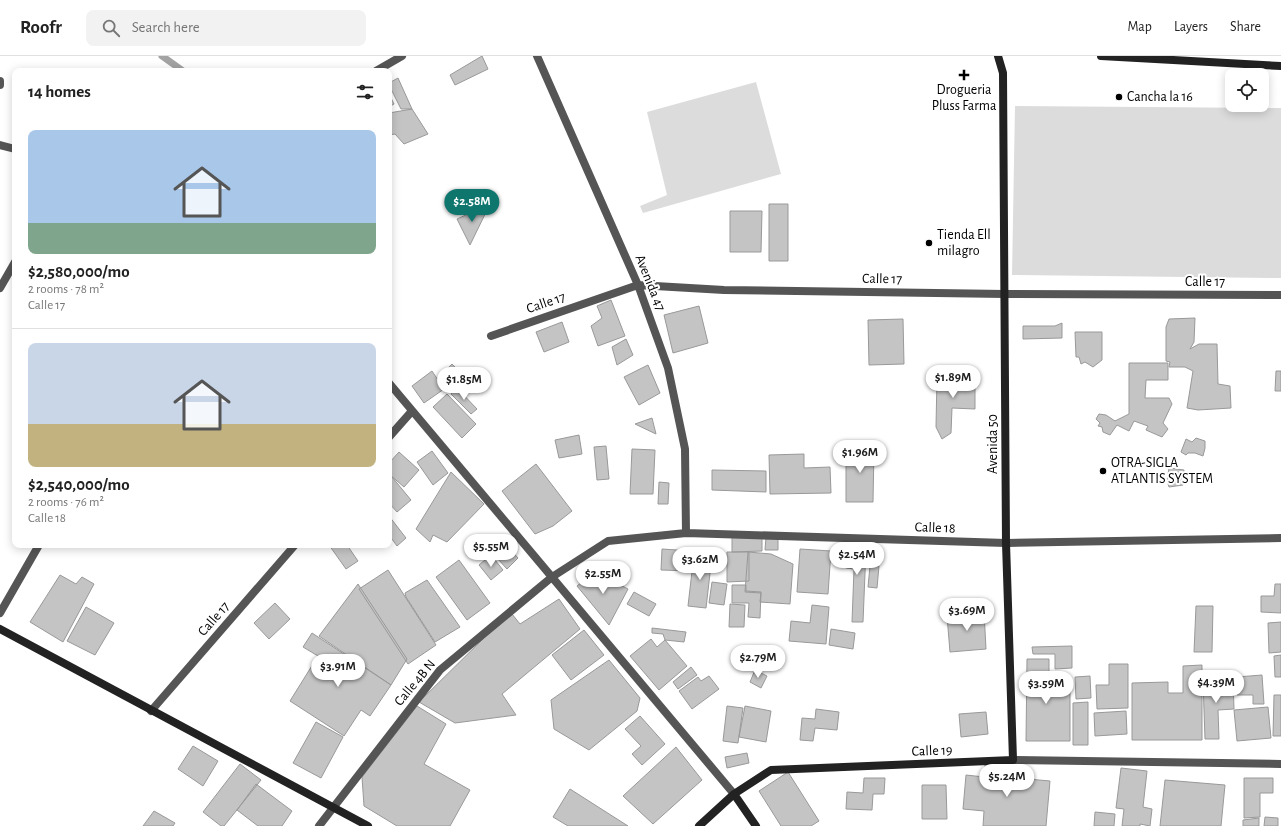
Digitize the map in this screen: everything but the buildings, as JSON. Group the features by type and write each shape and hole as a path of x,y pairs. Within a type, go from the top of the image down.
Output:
{"street":[{"path":"381,68 402,56"},
{"name":"Avenida 47","path":"537,56 638,285 668,368 685,449 686,532"},
{"name":"Avenida 50","path":"998,56 1003,73 1006,543 1014,760"},
{"path":"1101,56 1281,66"},
{"path":"0,145 12,148"},
{"path":"0,288 12,267"},
{"name":"Calle 17","path":"491,336 638,285 724,290 1005,294 1281,295"},
{"path":"392,388 734,794 756,826"},
{"path":"392,434 412,411"},
{"name":"Calle 18","path":"552,577 608,541 686,532 1006,543 1281,538"},
{"path":"0,614 37,548"},
{"name":"Calle 17","path":"151,711 293,548"},
{"name":"Calle 4B N","path":"319,826 440,670 552,577"},
{"path":"0,629 368,826"},
{"name":"Calle 19","path":"699,826 734,794 771,770 1014,760 1281,764"}],"shaded area":[{"path":"756,82 781,174 643,213 640,206 667,195 647,112"},
{"path":"1015,106 1225,108 1225,112 1269,112 1269,108 1281,108 1281,278 1012,275"}],"waterway":[{"path":"162,56 179,68"}],"place":[{"name":"Drogueria Pluss Farma","path":"964,75"},
{"name":"Cancha la 16","path":"1119,97"},
{"name":"Tienda Ell milagro","path":"929,243"},
{"name":"OTRA-SIGLA ATLANTIS SYSTEM","path":"1103,471"}]}
